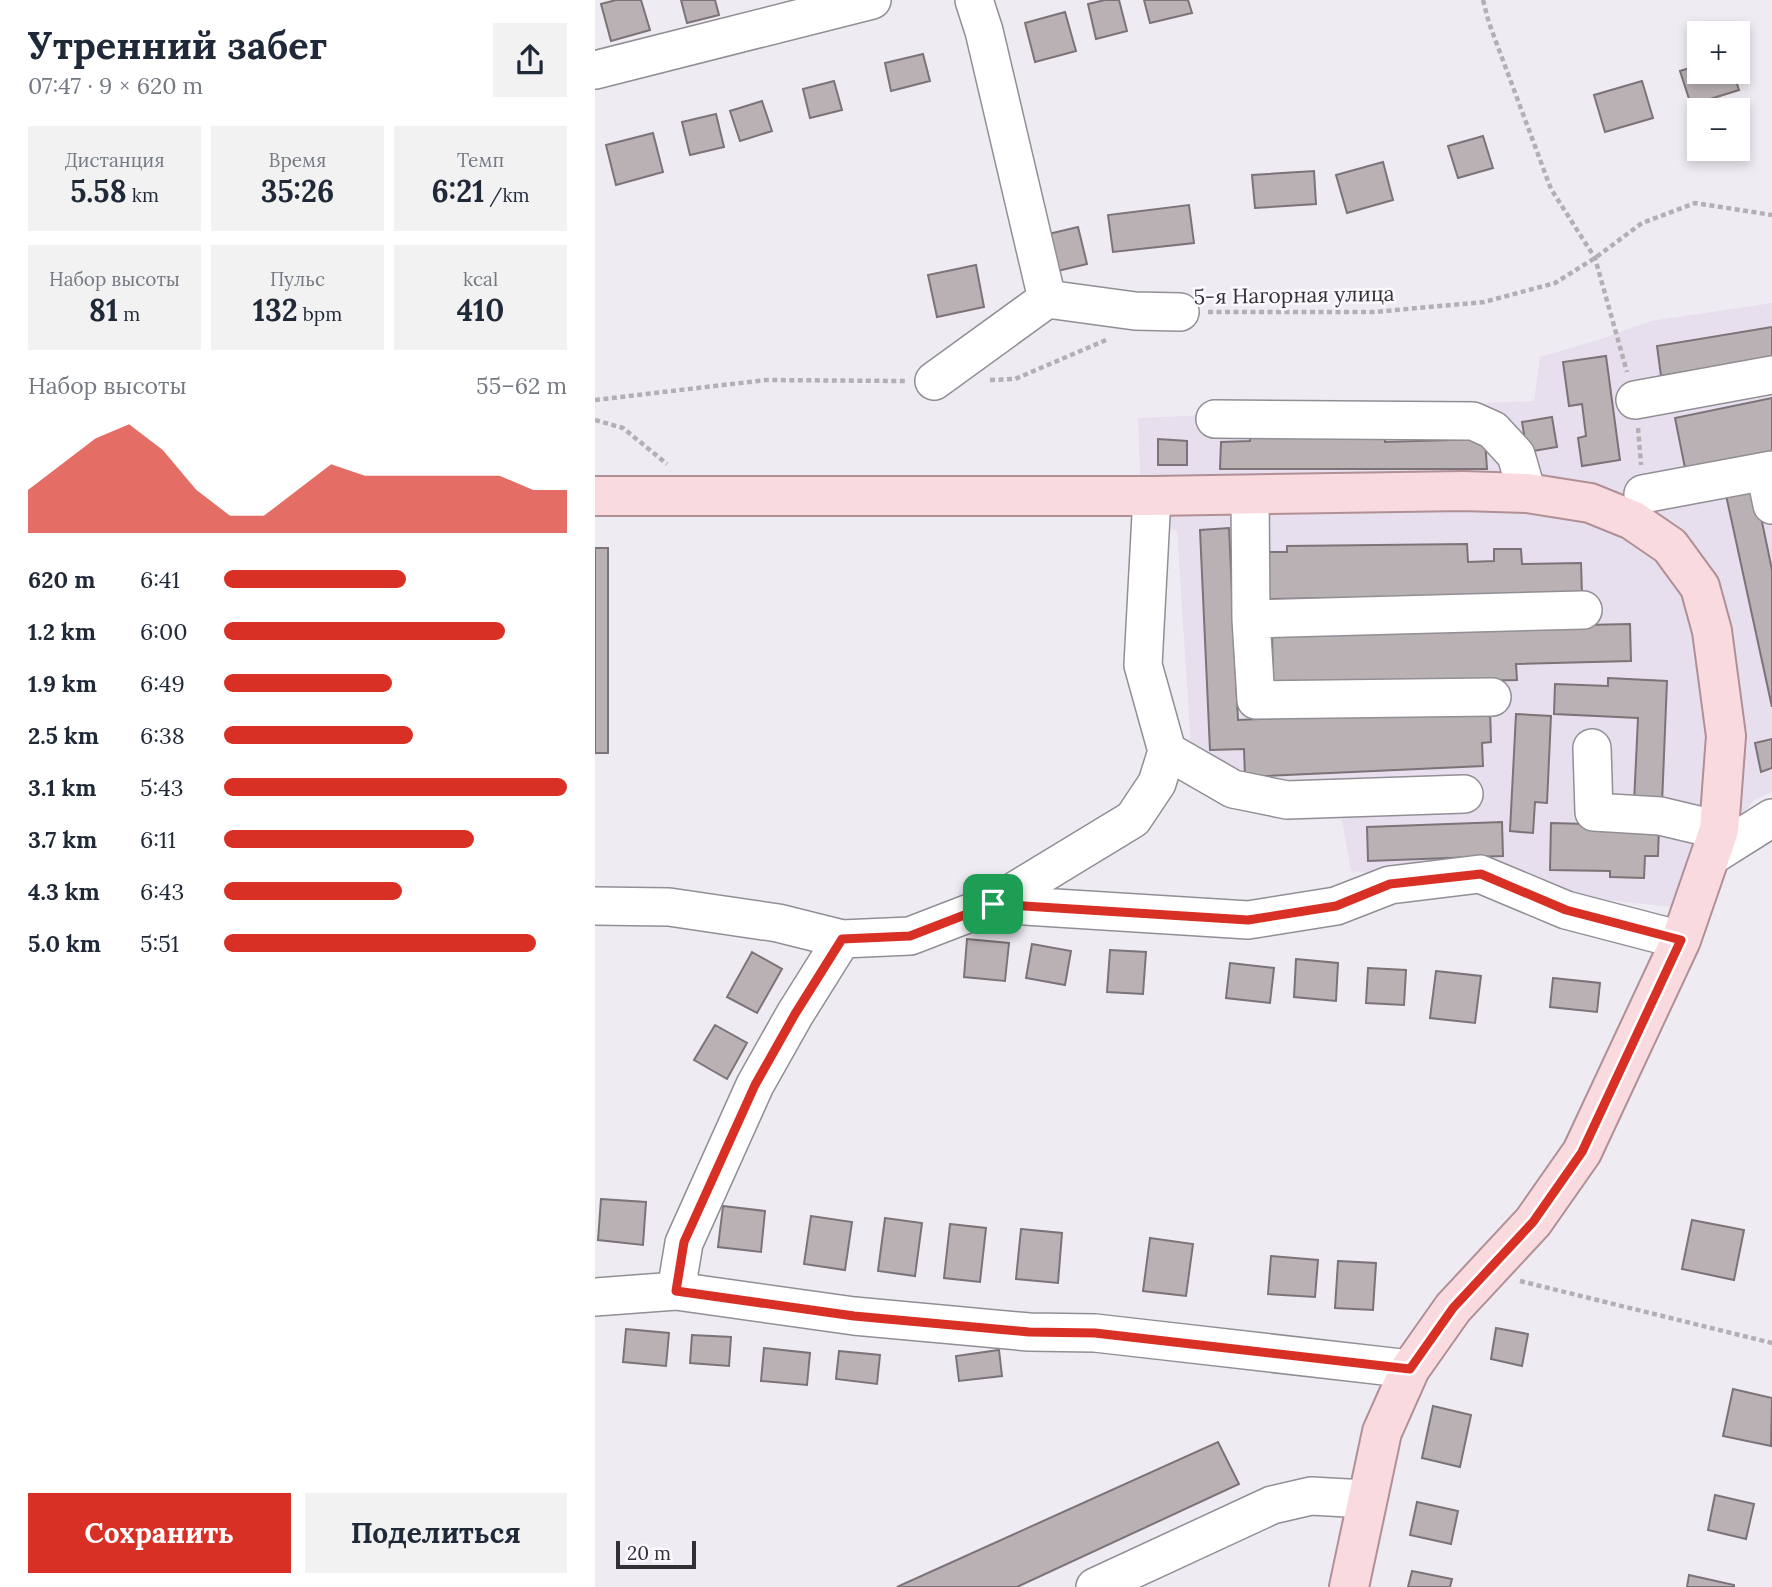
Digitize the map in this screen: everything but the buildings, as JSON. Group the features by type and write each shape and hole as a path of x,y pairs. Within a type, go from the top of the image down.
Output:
{"main road":[{"path":"595,496 1152,496 1463,491 1527,494 1590,503 1632,520 1670,547 1700,587 1712,631 1726,736 1714,843 1681,940 1582,1152 1533,1222 1453,1308 1410,1369 1382,1432 1349,1587"}],"street":[{"path":"595,70 872,0"},
{"path":"974,0 984,31 1047,299"},
{"path":"934,381 1047,299 1135,312 1180,312"},
{"path":"1635,400 1772,375"},
{"path":"1215,419 1473,421 1493,430 1516,455 1527,494"},
{"path":"1643,494 1770,482"},
{"path":"1251,495 1251,619 1256,700 1492,696"},
{"path":"595,906 669,907 778,923 842,939 910,936 993,904 1133,818 1157,783 1167,751 1143,665 1152,496"},
{"path":"1251,619 1583,610"},
{"path":"1592,748 1594,812 1660,816 1714,843 1767,817"},
{"path":"1167,751 1233,789 1287,800 1464,794"},
{"path":"993,904 1248,920 1336,906 1390,884 1481,874 1566,910 1681,940"},
{"path":"676,1291 684,1242 755,1085 842,939"},
{"path":"601,1303 676,1291 854,1316 1029,1332 1095,1333 1410,1369"},
{"path":"1095,1587 1272,1505 1311,1496 1366,1499"}],"path":[{"path":"1483,0 1489,23 1551,189 1595,258 1635,400 1643,494"},
{"name":"5-я Нагорная улица","path":"1180,312 1374,312 1484,302 1555,283 1595,258 1641,223 1695,203 1772,215"},
{"path":"988,380 1015,379 1110,338"},
{"path":"595,400 766,380 934,381"},
{"path":"595,420 623,428 667,463 682,497"},
{"path":"1485,1273 1772,1343"}],"shaded area":[{"path":"1772,303 1772,792 1754,800 1671,907 1351,871 1341,814 1256,814 1193,780 1177,530 1142,526 1138,418 1534,401 1540,357 1651,321"}],"route":[{"path":"1481,874 1566,910 1681,940 1582,1152 1533,1222 1453,1308 1410,1369 1095,1333 1029,1332 854,1316 676,1291 684,1242 755,1085 842,939 910,936 993,904 1248,920 1336,906 1390,884 1481,874"}]}
